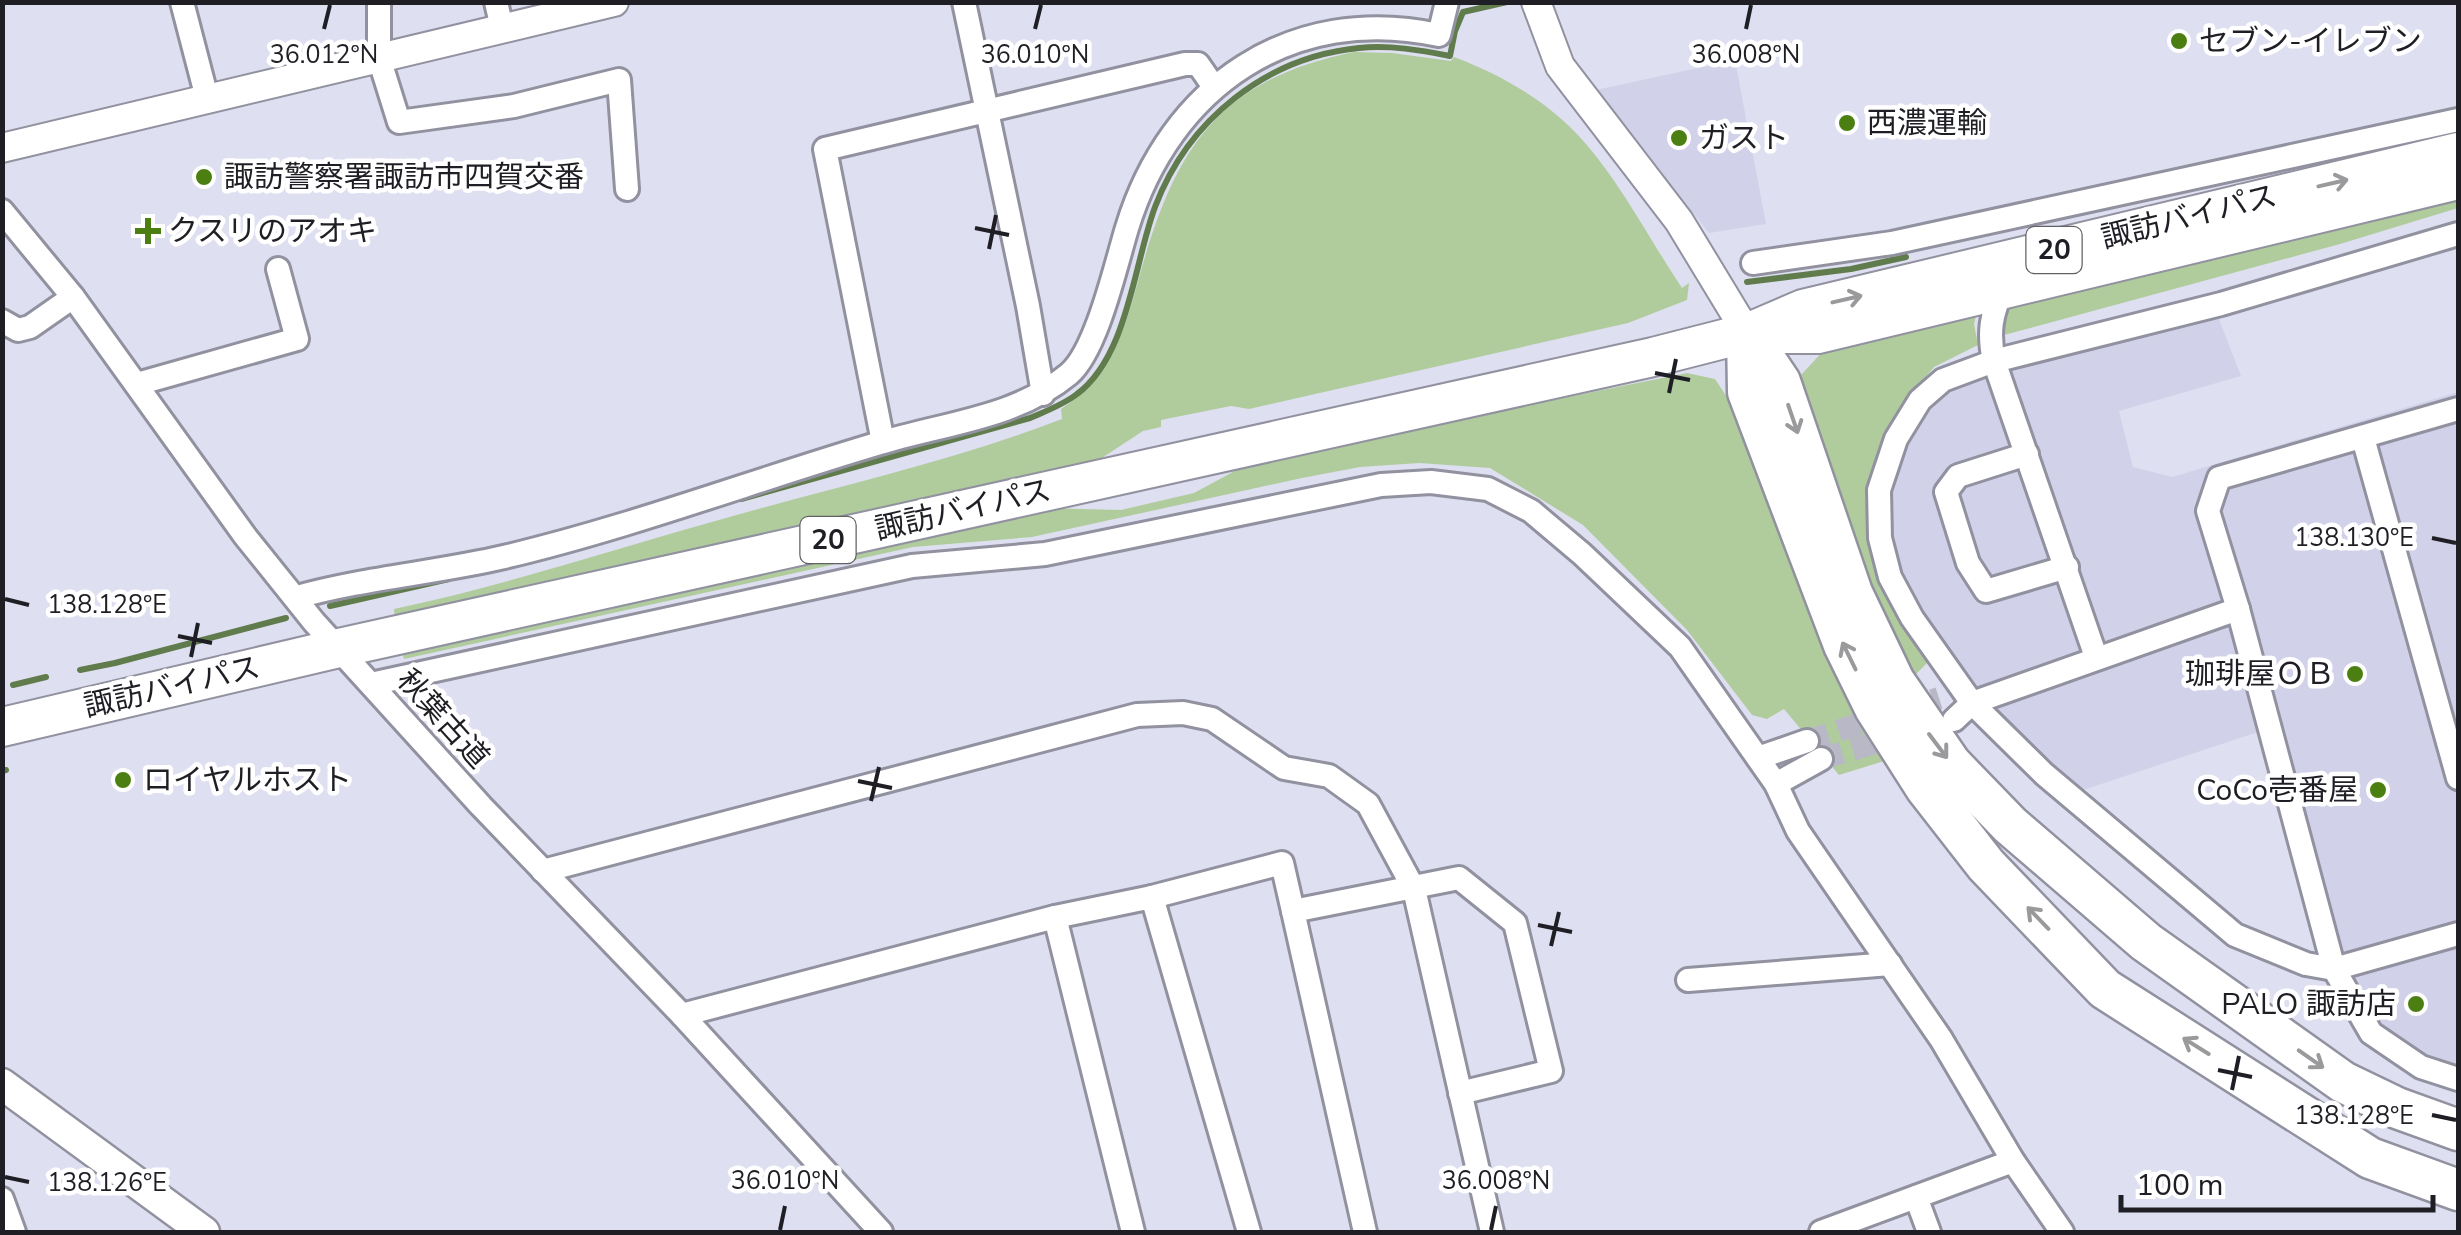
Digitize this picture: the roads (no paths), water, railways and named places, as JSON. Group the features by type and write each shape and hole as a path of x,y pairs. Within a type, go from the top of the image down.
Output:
{"highway":[{"name":"諏訪バイパス","path":"2,727 339,648 1654,357 1747,334 1804,309 2458,152"},
{"name":"諏訪バイパス","path":"1747,334 1818,334 2458,180"},
{"path":"1747,334 1748,392 1844,645 1875,708 1926,788 1986,865 2106,988 2370,1158 2458,1190"},
{"path":"1747,334 1780,382 1852,594 1916,718 1951,764 2010,825 2146,942 2343,1082 2397,1108 2456,1128"},
{"path":"2308,1117 2458,1166"}],"main road":[{"path":"2,1084 204,1232"}],"street":[{"path":"182,2 206,98"},
{"path":"379,2 379,58 399,122 514,106 619,80 627,189"},
{"path":"2,148 379,58 499,15 614,2"},
{"path":"964,2 1043,394"},
{"path":"297,597 346,583 502,558 884,442 1000,412 1043,394 1074,370 1104,311 1128,223 1147,175 1176,128 1214,87 1274,48 1335,30 1403,28 1439,36 1446,2"},
{"path":"1536,2 1560,66 1679,221 1747,334"},
{"path":"884,442 825,149 1185,64 1198,64 1214,87"},
{"path":"1753,263 1892,244 2458,120"},
{"name":"秋葉古道","path":"2,210 73,297 245,536 314,622 881,1232"},
{"path":"2458,234 2222,304 1994,360 1943,380 1920,400 1896,438 1879,490 1880,538 1890,577 1912,618 1966,694 2044,774 2236,935 2306,964 2334,968 2458,934"},
{"path":"136,384 297,339 278,269"},
{"path":"2003,289 1992,313 1990,340 1994,360 2096,656"},
{"path":"2,321 18,330 30,328 73,297"},
{"path":"2458,409 2219,478 2208,510 2334,968 2372,1033 2421,1067 2458,1080"},
{"path":"2363,438 2458,778"},
{"path":"2028,454 1958,476 1946,492 1968,563 1986,591 2067,567"},
{"path":"371,684 912,566 1045,554 1381,485 1431,482 1488,489 1530,510 1680,647 1776,784 1798,831 1941,1039 2013,1161 2062,1232"},
{"path":"1939,698 1966,694 2096,656 2238,609"},
{"path":"1954,720 1966,694"},
{"path":"543,870 1137,715 1183,712 1212,719 1284,768 1330,776 1368,804 1414,889 1492,1232"},
{"path":"1758,758 1814,750 1776,784"},
{"path":"682,1015 1055,916 1152,897 1282,862 1365,1232"},
{"path":"1292,912 1459,878 1516,923 1551,1071 1460,1094"},
{"path":"1152,897 1249,1232"},
{"path":"1055,916 1133,1232"},
{"path":"1688,980 1890,964"},
{"path":"1821,1232 2013,1161"},
{"path":"1916,1197 1929,1232"},
{"path":"2,1199 14,1232"}],"waterway":[{"path":"741,499 1030,418 1072,398 1094,377 1119,333 1155,207 1169,176 1188,147 1234,98 1293,64 1325,54 1382,47 1450,56 1463,12 1507,2"},
{"path":"1747,282 1851,269 1906,257"},
{"path":"330,606 449,579"},
{"path":"80,670 286,618"},
{"path":"13,685 46,677"},
{"path":"2,771 6,770"}],"tunnel":[{"path":"1807,741 1939,698"},
{"path":"1821,759 1902,735"}],"place":[{"name":"セブン-イレブン","path":"2179,41"},
{"name":"西濃運輸","path":"1847,123"},
{"name":"ガスト","path":"1679,138"},
{"name":"諏訪警察署諏訪市四賀交番","path":"204,177"},
{"name":"クスリのアオキ","path":"148,231"},
{"name":"珈琲屋ＯＢ","path":"2355,674"},
{"name":"ロイヤルホスト","path":"123,780"},
{"name":"CoCo壱番屋","path":"2378,790"},
{"name":"PALO 諏訪店","path":"2416,1004"}]}
